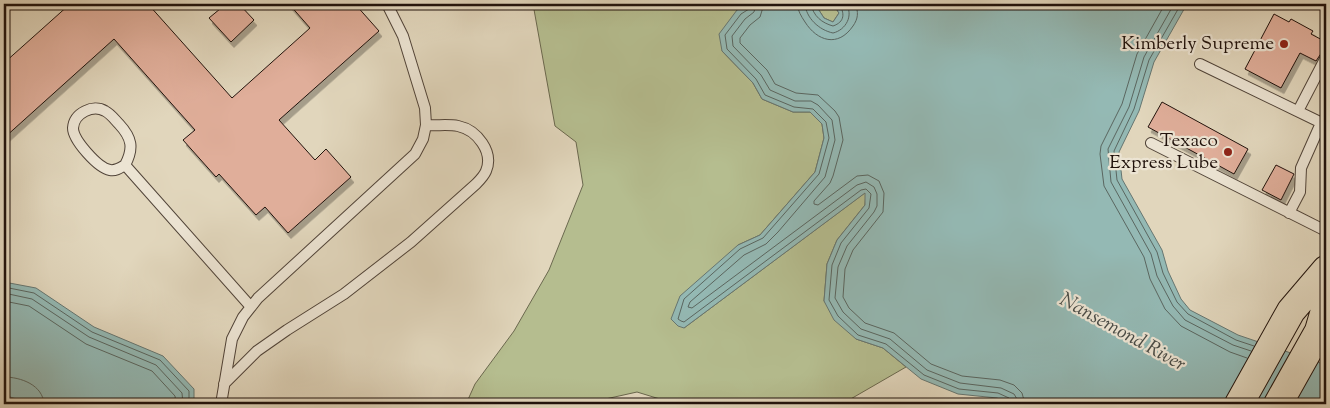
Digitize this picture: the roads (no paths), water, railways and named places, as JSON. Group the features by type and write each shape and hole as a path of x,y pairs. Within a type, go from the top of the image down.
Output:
{"main road":[{"path":"1239,404 1291,311 1326,270"},
{"path":"1278,404 1319,331 1326,307"}],"lane":[{"path":"221,404 232,339 243,317 258,298 415,154 423,139 426,125 425,108 403,36 387,4"},
{"path":"1298,111 1326,57"},
{"path":"1200,64 1324,124 1301,168 1300,192 1289,213"},
{"path":"94,107 108,112 126,131 132,144 132,150 125,165 110,170 103,167 80,144 75,136 73,127 85,111 94,107"},
{"path":"224,384 257,352 287,330 344,294 411,242 483,176 488,164 488,156 477,136 459,126 426,125"},
{"path":"1152,143 1326,232"},
{"path":"125,165 251,307"}],"water":[{"name":"Nansemond River","path":"749,4 815,4 824,18 833,22 839,13 833,4 1187,4 1154,62 1139,111 1119,152 1122,179 1162,250 1168,271 1181,299 1190,310 1238,335 1326,365 1326,404 1011,404 997,398 958,394 921,379 883,348 856,339 834,320 824,301 827,264 837,240 865,205 865,193 684,328 678,326 671,319 680,296 738,245 760,235 815,172 824,138 822,124 810,112 793,112 762,99 753,83 722,51 719,34 737,10"},
{"path":"4,282 36,288 94,327 163,356 194,389 194,404 32,404 4,395"}],"place":[{"name":"Kimberly Supreme","path":"1284,44"},
{"name":"Texaco Express Lube","path":"1228,152"}]}
